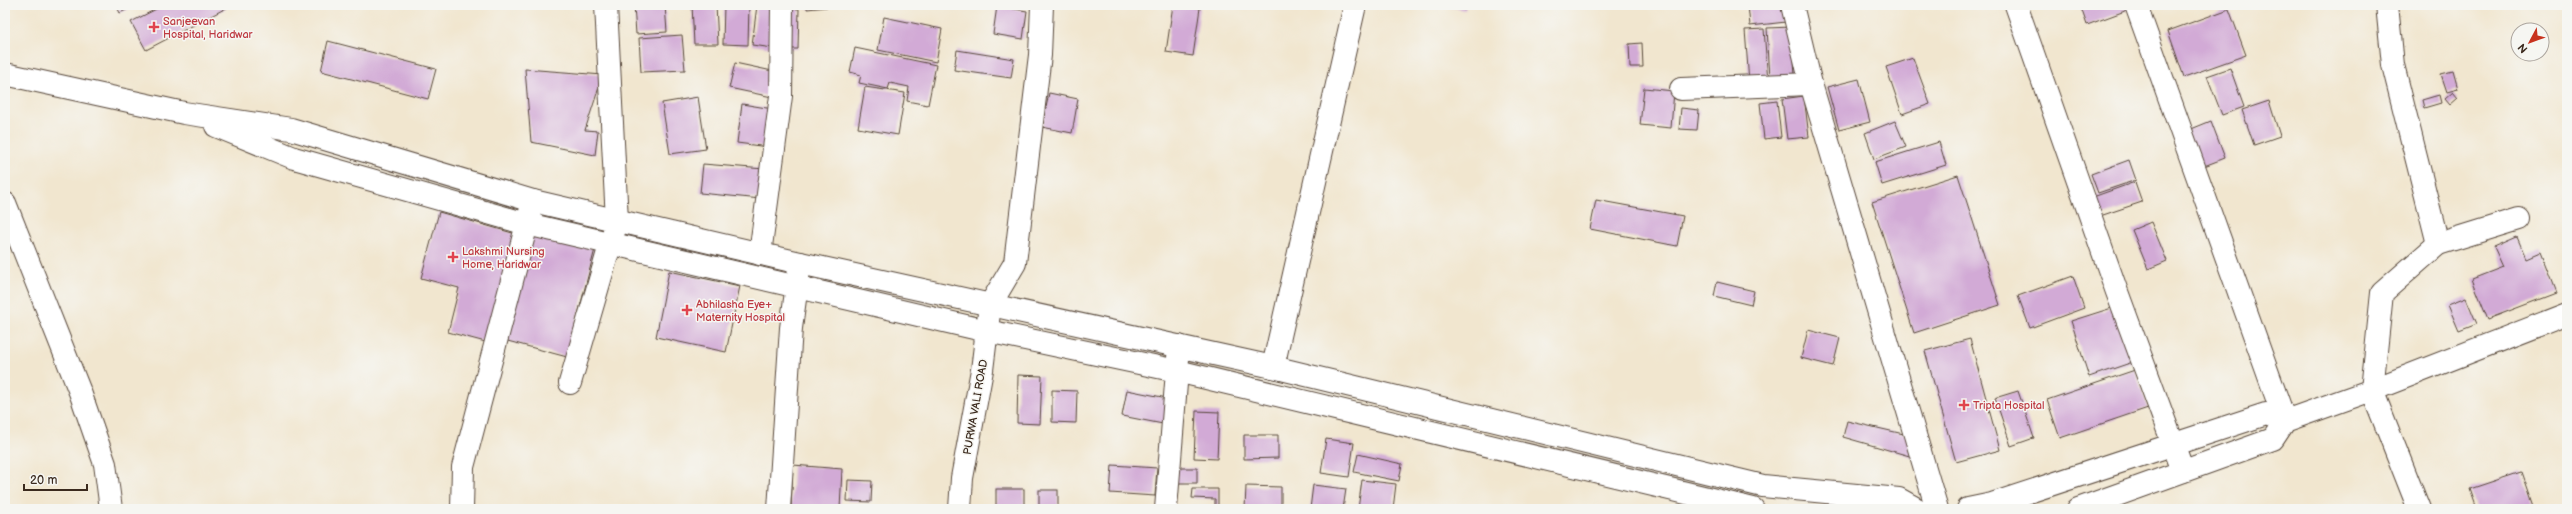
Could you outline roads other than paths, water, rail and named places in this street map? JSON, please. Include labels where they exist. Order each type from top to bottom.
[{"type":"street","points":[[570,383],[617,221],[606,5]]},
{"type":"street","points":[[760,254],[781,96],[782,5]]},
{"type":"street","points":[[990,305],[1015,263],[1040,55],[1042,5]]},
{"type":"street","points":[[1273,367],[1355,5]]},
{"type":"street","points":[[1792,5],[1811,84],[1937,509]]},
{"type":"street","points":[[2016,5],[2183,471]]},
{"type":"street","points":[[2136,5],[2285,421]]},
{"type":"street","points":[[2387,5],[2394,65],[2438,244]]},
{"type":"street","points":[[5,74],[184,113],[291,129],[533,201],[800,263],[1273,367],[1764,486],[1899,499],[1917,509]]},
{"type":"street","points":[[1681,90],[1811,84]]},
{"type":"street","points":[[184,113],[294,158],[527,224],[987,331],[1176,371],[1753,509]]},
{"type":"street","points":[[462,509],[463,467],[533,201]]},
{"type":"street","points":[[5,203],[105,464],[111,509]]},
{"type":"street","points":[[2419,509],[2372,390],[2382,293],[2438,244],[2519,219]]},
{"type":"street","points":[[779,509],[790,342],[800,263]]},
{"type":"street","name":"PURWA VALI ROAD","points":[[960,509],[962,478],[990,305]]},
{"type":"street","points":[[2085,508],[2273,439],[2285,421],[2372,390],[2567,314]]},
{"type":"street","points":[[1166,509],[1179,346]]},
{"type":"street","points":[[1968,509],[1992,504],[2266,414],[2285,421]]},
{"type":"place","name":"Sanjeevan Hospital, Haridwar","points":[[154,27]]},
{"type":"place","name":"Lakshmi Nursing Home, Haridwar","points":[[453,257]]},
{"type":"place","name":"Abhilasha Eye+ Maternity Hospital","points":[[687,310]]},
{"type":"place","name":"Tripta Hospital","points":[[1964,405]]}]
